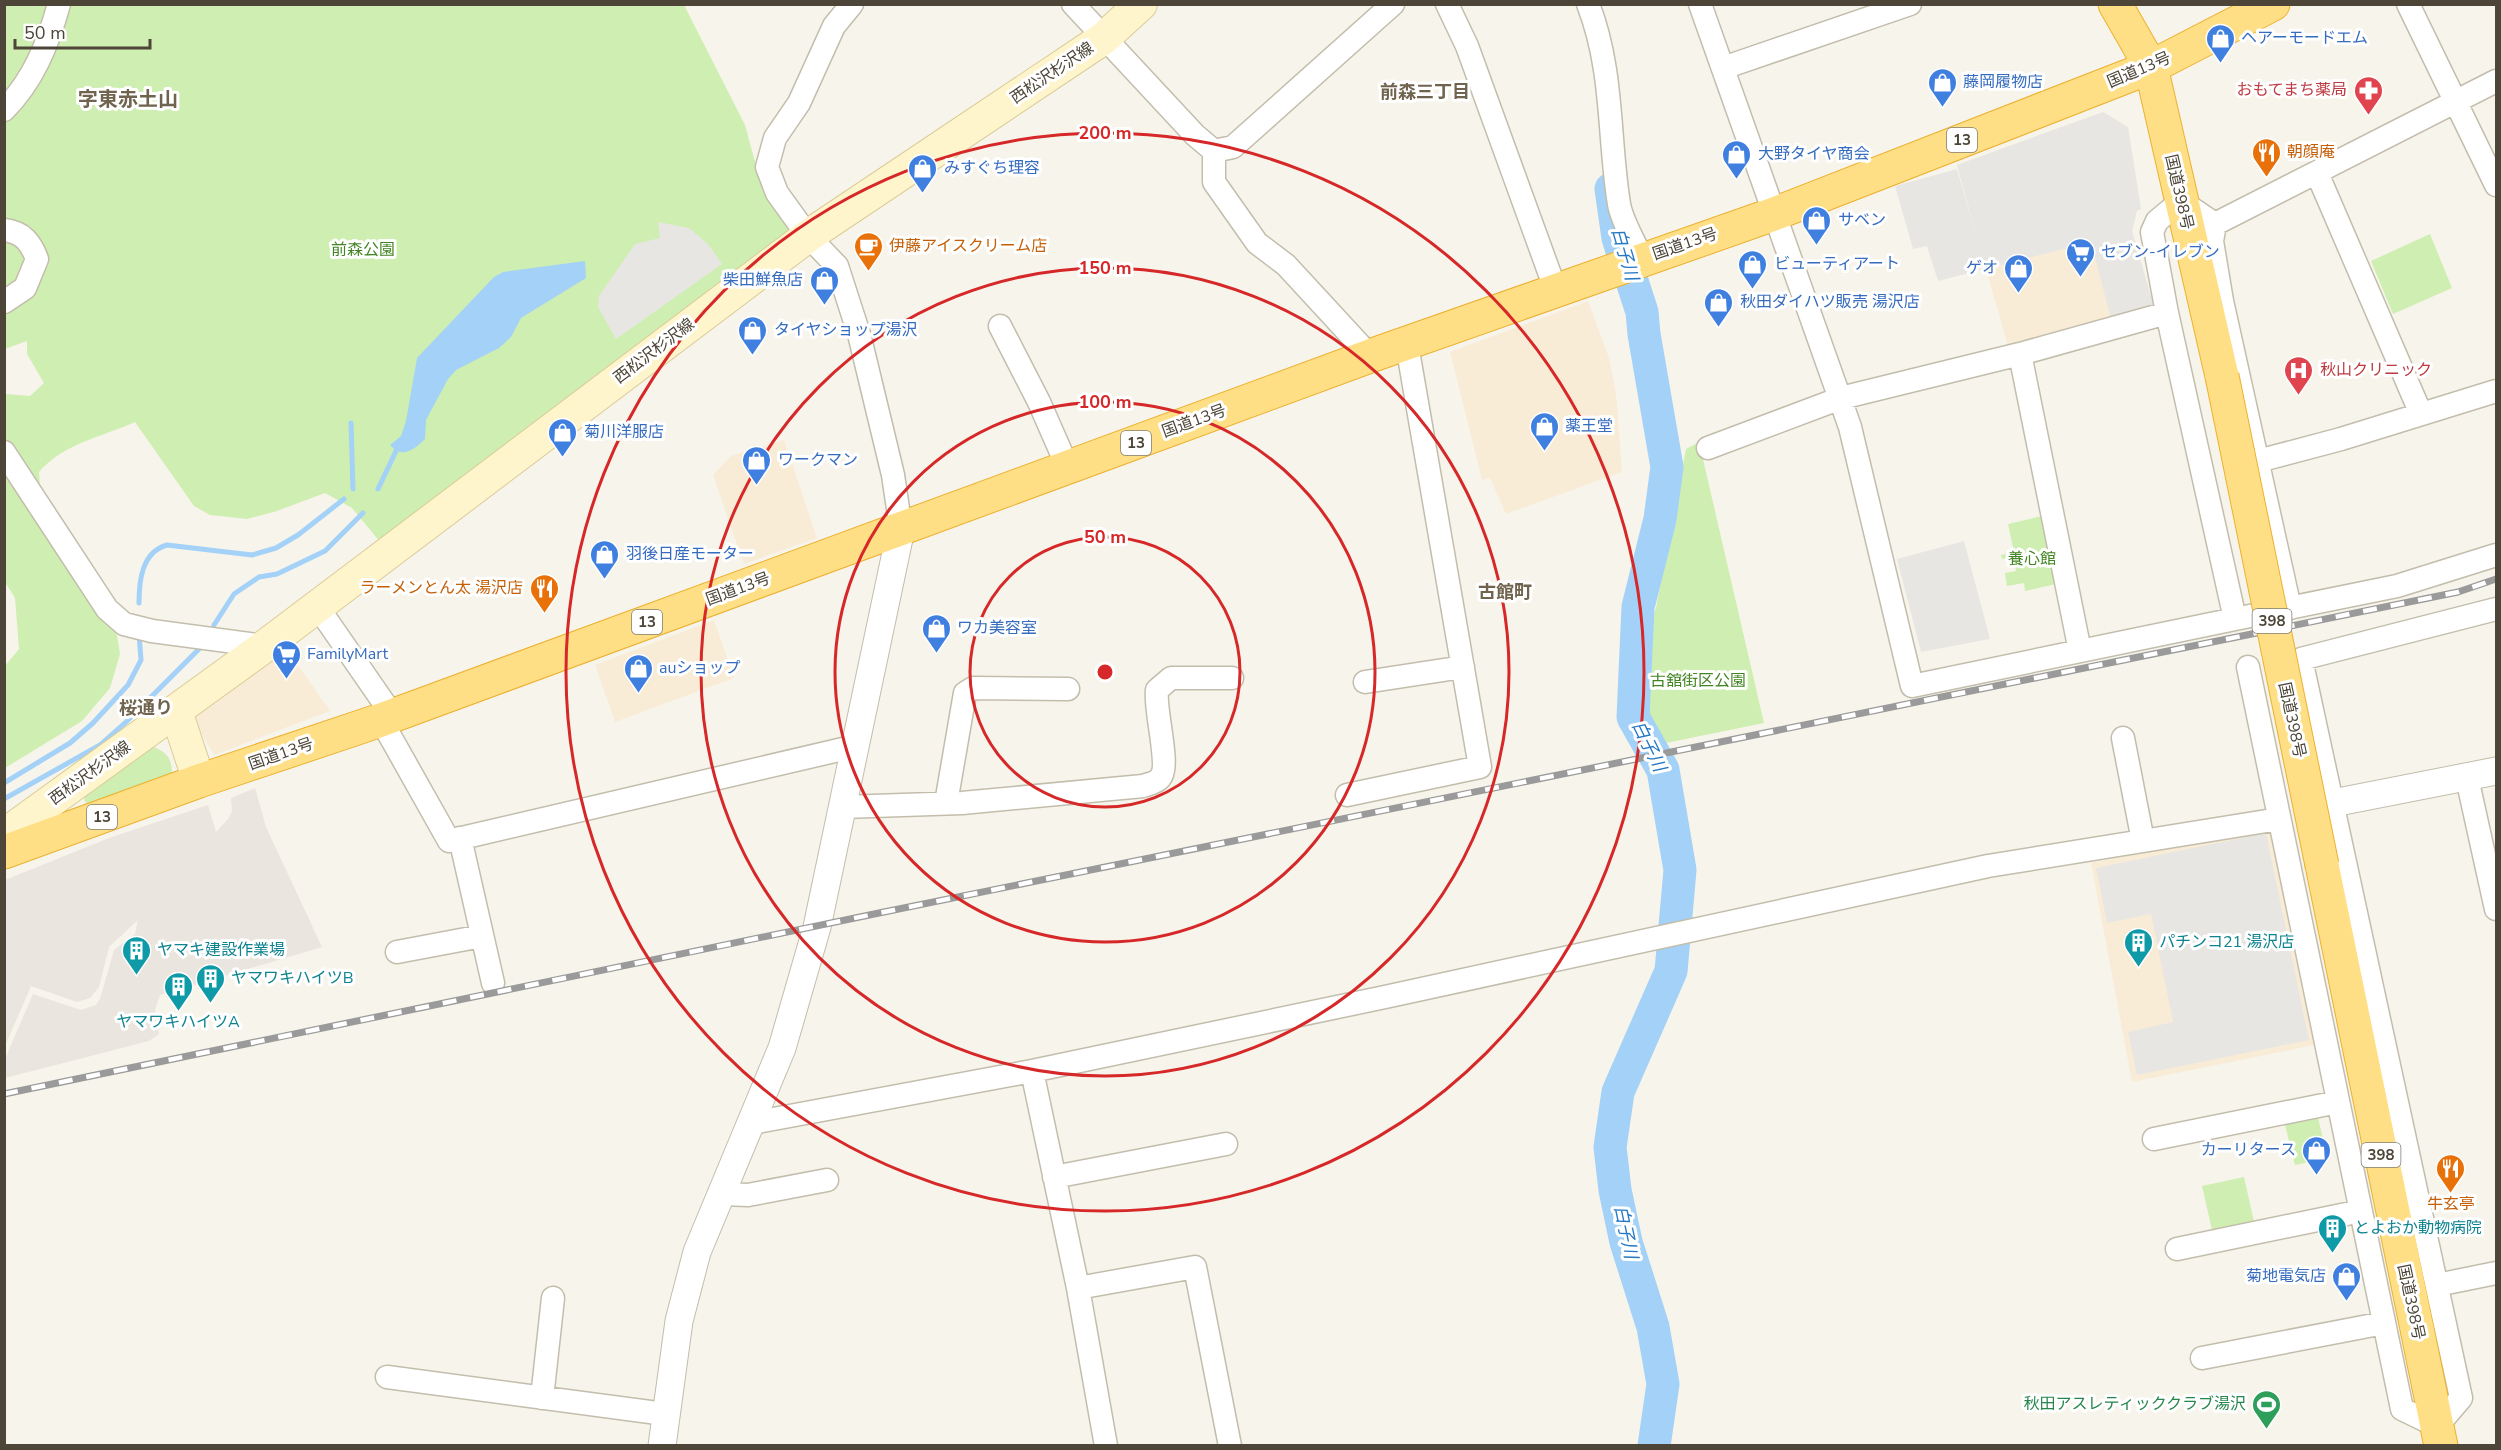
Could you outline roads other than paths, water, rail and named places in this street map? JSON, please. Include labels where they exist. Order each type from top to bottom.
[{"type":"highway","name":"国道398号","points":[[2115,4],[2151,67],[2222,376],[2439,1436]]},
{"type":"highway","name":"国道13号","points":[[4,852],[199,781],[387,718],[1370,356],[1407,345],[1642,259],[1774,214],[2151,67],[2273,4]]},
{"type":"main road","name":"西松沢杉沢線","points":[[4,835],[265,646],[808,236],[1104,38],[1141,4]]},
{"type":"main road","points":[[176,711],[199,781]]},
{"type":"street","points":[[4,110],[22,92],[36,68],[59,4]]},
{"type":"street","points":[[662,1446],[679,1321],[697,1252],[782,1048],[817,927],[902,529],[893,475],[852,311],[837,266],[808,236],[777,193],[767,167],[775,138],[799,103],[834,26],[852,4]]},
{"type":"street","points":[[1073,4],[1195,135],[1214,151],[1214,182],[1257,243],[1286,265],[1370,356]]},
{"type":"street","points":[[1214,151],[1233,147],[1393,4]]},
{"type":"street","points":[[1447,4],[1467,46],[1556,291]]},
{"type":"street","points":[[1588,4],[1597,27],[1611,98],[1619,206],[1642,259]]},
{"type":"street","points":[[1700,4],[1841,398],[1912,686],[2397,586],[2496,555]]},
{"type":"street","points":[[1723,68],[1883,9],[1910,4]]},
{"type":"street","points":[[2408,4],[2496,185]]},
{"type":"street","points":[[2215,224],[2496,81]]},
{"type":"street","points":[[2317,173],[2421,414]]},
{"type":"street","points":[[2215,224],[2181,201],[2157,221],[2152,232],[2167,313],[2235,619]]},
{"type":"street","points":[[2215,224],[2212,241],[2222,301],[2290,609]]},
{"type":"street","points":[[4,230],[14,231],[31,243],[37,259],[25,288],[4,302]]},
{"type":"street","points":[[1708,448],[1841,398],[2020,354],[2167,313]]},
{"type":"street","points":[[1000,326],[1068,468]]},
{"type":"street","points":[[1347,795],[1480,766],[1407,345]]},
{"type":"street","points":[[2020,354],[2080,651]]},
{"type":"street","points":[[2258,461],[2496,391]]},
{"type":"street","points":[[4,452],[106,609],[124,624],[152,631],[265,646]]},
{"type":"street","points":[[317,606],[387,718],[449,841],[856,746]]},
{"type":"street","points":[[2248,667],[2402,1409],[2439,1436],[2461,1398],[2301,659],[2496,612]]},
{"type":"street","points":[[1365,682],[1462,667]]},
{"type":"street","points":[[843,807],[946,803],[1143,786],[1161,778],[1164,767],[1155,702],[1157,690],[1172,678],[1232,678]]},
{"type":"street","points":[[946,803],[965,693],[972,688],[1068,689]]},
{"type":"street","points":[[2123,738],[2143,841]]},
{"type":"street","points":[[2333,803],[2496,771]]},
{"type":"street","points":[[2467,778],[2496,909]]},
{"type":"street","points":[[752,1123],[1032,1071],[1581,956],[1988,866],[2279,819]]},
{"type":"street","points":[[460,838],[493,982]]},
{"type":"street","points":[[397,952],[482,936]]},
{"type":"street","points":[[1032,1071],[1078,1288],[1106,1446]]},
{"type":"street","points":[[2154,1139],[2338,1102]]},
{"type":"street","points":[[1054,1177],[1226,1144]]},
{"type":"street","points":[[722,1194],[748,1195],[827,1180]]},
{"type":"street","points":[[2177,1249],[2361,1212]]},
{"type":"street","points":[[1078,1288],[1196,1267],[1230,1446]]},
{"type":"street","points":[[2436,1285],[2496,1273]]},
{"type":"street","points":[[542,1398],[553,1298]]},
{"type":"street","points":[[2202,1358],[2384,1323]]},
{"type":"street","points":[[387,1377],[665,1414]]},
{"type":"water","points":[[585,261],[586,278],[521,318],[511,337],[499,348],[456,370],[448,379],[426,420],[425,439],[421,443],[403,452],[399,452],[390,445],[401,436],[406,421],[417,358],[494,277],[503,272]]},
{"type":"waterway","name":"白子川","points":[[1611,189],[1618,238],[1642,312],[1667,467],[1660,519],[1638,607],[1633,717],[1663,770],[1680,870],[1671,971],[1618,1092],[1610,1147],[1615,1190],[1626,1242],[1653,1327],[1663,1384],[1654,1446]]},
{"type":"waterway","points":[[351,423],[353,489]]},
{"type":"waterway","points":[[378,489],[396,451]]},
{"type":"waterway","points":[[139,603],[141,576],[147,560],[159,549],[167,545],[252,555],[276,548],[298,535],[344,499]]},
{"type":"waterway","points":[[214,625],[234,594],[259,577],[277,574],[325,551],[363,513]]},
{"type":"waterway","points":[[4,783],[70,743],[93,723],[128,685],[141,660],[139,634]]},
{"type":"waterway","points":[[4,799],[100,745],[201,647]]},
{"type":"railway","points":[[4,1094],[879,913],[2458,592],[2496,579]]},
{"type":"place","name":"ヘアーモードエム","points":[[2220,64]]},
{"type":"place","name":"藤岡履物店","points":[[1942,108]]},
{"type":"place","name":"おもてまち薬局","points":[[2368,116]]},
{"type":"place","name":"朝顔庵","points":[[2266,178]]},
{"type":"place","name":"大野タイヤ商会","points":[[1737,180]]},
{"type":"place","name":"みすぐち理容","points":[[923,194]]},
{"type":"place","name":"サベン","points":[[1817,246]]},
{"type":"place","name":"伊藤アイスクリーム店","points":[[868,272]]},
{"type":"place","name":"セブン-イレブン","points":[[2080,278]]},
{"type":"place","name":"ビューティアート","points":[[1753,290]]},
{"type":"place","name":"ゲオ","points":[[2019,294]]},
{"type":"place","name":"柴田鮮魚店","points":[[824,306]]},
{"type":"place","name":"秋田ダイハツ販売 湯沢店","points":[[1719,328]]},
{"type":"place","name":"タイヤショップ湯沢","points":[[753,356]]},
{"type":"place","name":"秋山クリニック","points":[[2299,396]]},
{"type":"place","name":"薬王堂","points":[[1544,452]]},
{"type":"place","name":"菊川洋服店","points":[[563,458]]},
{"type":"place","name":"ワークマン","points":[[757,486]]},
{"type":"place","name":"羽後日産モーター","points":[[605,580]]},
{"type":"place","name":"ラーメンとん太 湯沢店","points":[[544,614]]},
{"type":"place","name":"ワカ美容室","points":[[936,654]]},
{"type":"place","name":"FamilyMart","points":[[286,680]]},
{"type":"place","name":"auショップ","points":[[638,694]]},
{"type":"place","name":"パチンコ21 湯沢店","points":[[2138,968]]},
{"type":"place","name":"ヤマキ建設作業場","points":[[136,976]]},
{"type":"place","name":"ヤマワキハイツB","points":[[210,1004]]},
{"type":"place","name":"ヤマワキハイツA","points":[[178,1012]]},
{"type":"place","name":"カーリタース","points":[[2317,1176]]},
{"type":"place","name":"牛玄亭","points":[[2451,1194]]},
{"type":"place","name":"とよおか動物病院","points":[[2333,1254]]},
{"type":"place","name":"菊地電気店","points":[[2347,1302]]},
{"type":"place","name":"秋田アスレティッククラブ湯沢","points":[[2267,1430]]},
{"type":"district","name":"前森三丁目","points":[[1425,92]]},
{"type":"district","name":"字東赤土山","points":[[128,99]]},
{"type":"district","name":"古館町","points":[[1505,592]]},
{"type":"district","name":"桜通り","points":[[146,708]]},
{"type":"park label","name":"前森公園","points":[[363,250]]},
{"type":"park label","name":"養心館","points":[[2032,559]]},
{"type":"park label","name":"古舘街区公園","points":[[1698,681]]}]
